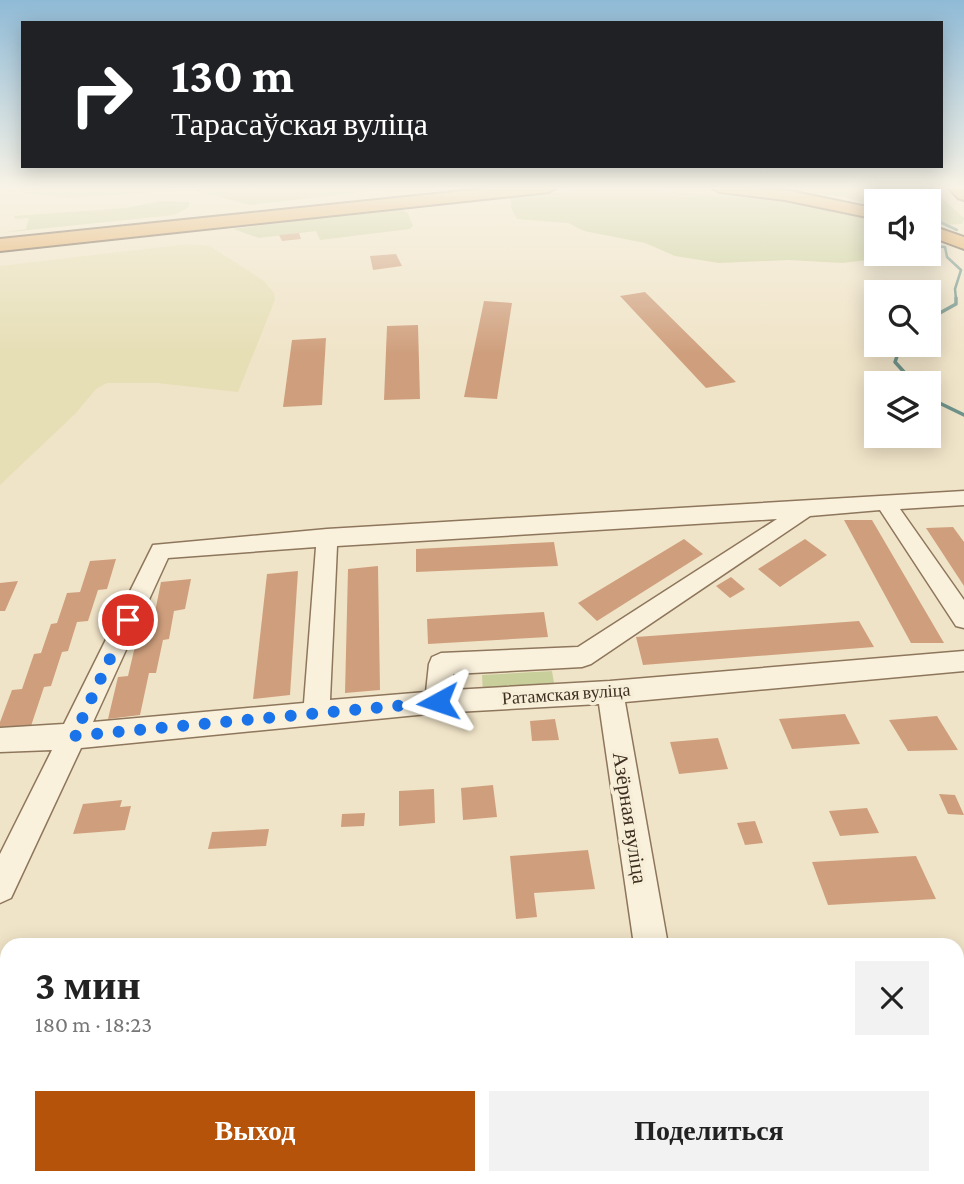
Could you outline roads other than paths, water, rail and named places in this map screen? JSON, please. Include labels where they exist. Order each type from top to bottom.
[{"type":"highway","points":[[0,245],[31,242]]},
{"type":"street","points":[[0,887],[161,551],[327,537],[804,510],[964,498]]},
{"type":"street","points":[[885,502],[964,619]]},
{"type":"street","points":[[438,702],[441,664],[582,657],[804,510]]},
{"type":"street","points":[[316,713],[327,537]]},
{"type":"street","name":"Ратамская вуліца","points":[[0,740],[964,661]]},
{"type":"street","name":"Азёрная вуліца","points":[[610,692],[650,938]]},
{"type":"waterway","points":[[941,247],[945,247],[947,257],[961,270],[955,289],[956,299]]},
{"type":"waterway","points":[[941,312],[956,304],[956,299]]},
{"type":"waterway","points":[[897,357],[895,362],[903,371]]},
{"type":"waterway","points":[[941,404],[964,415]]}]
